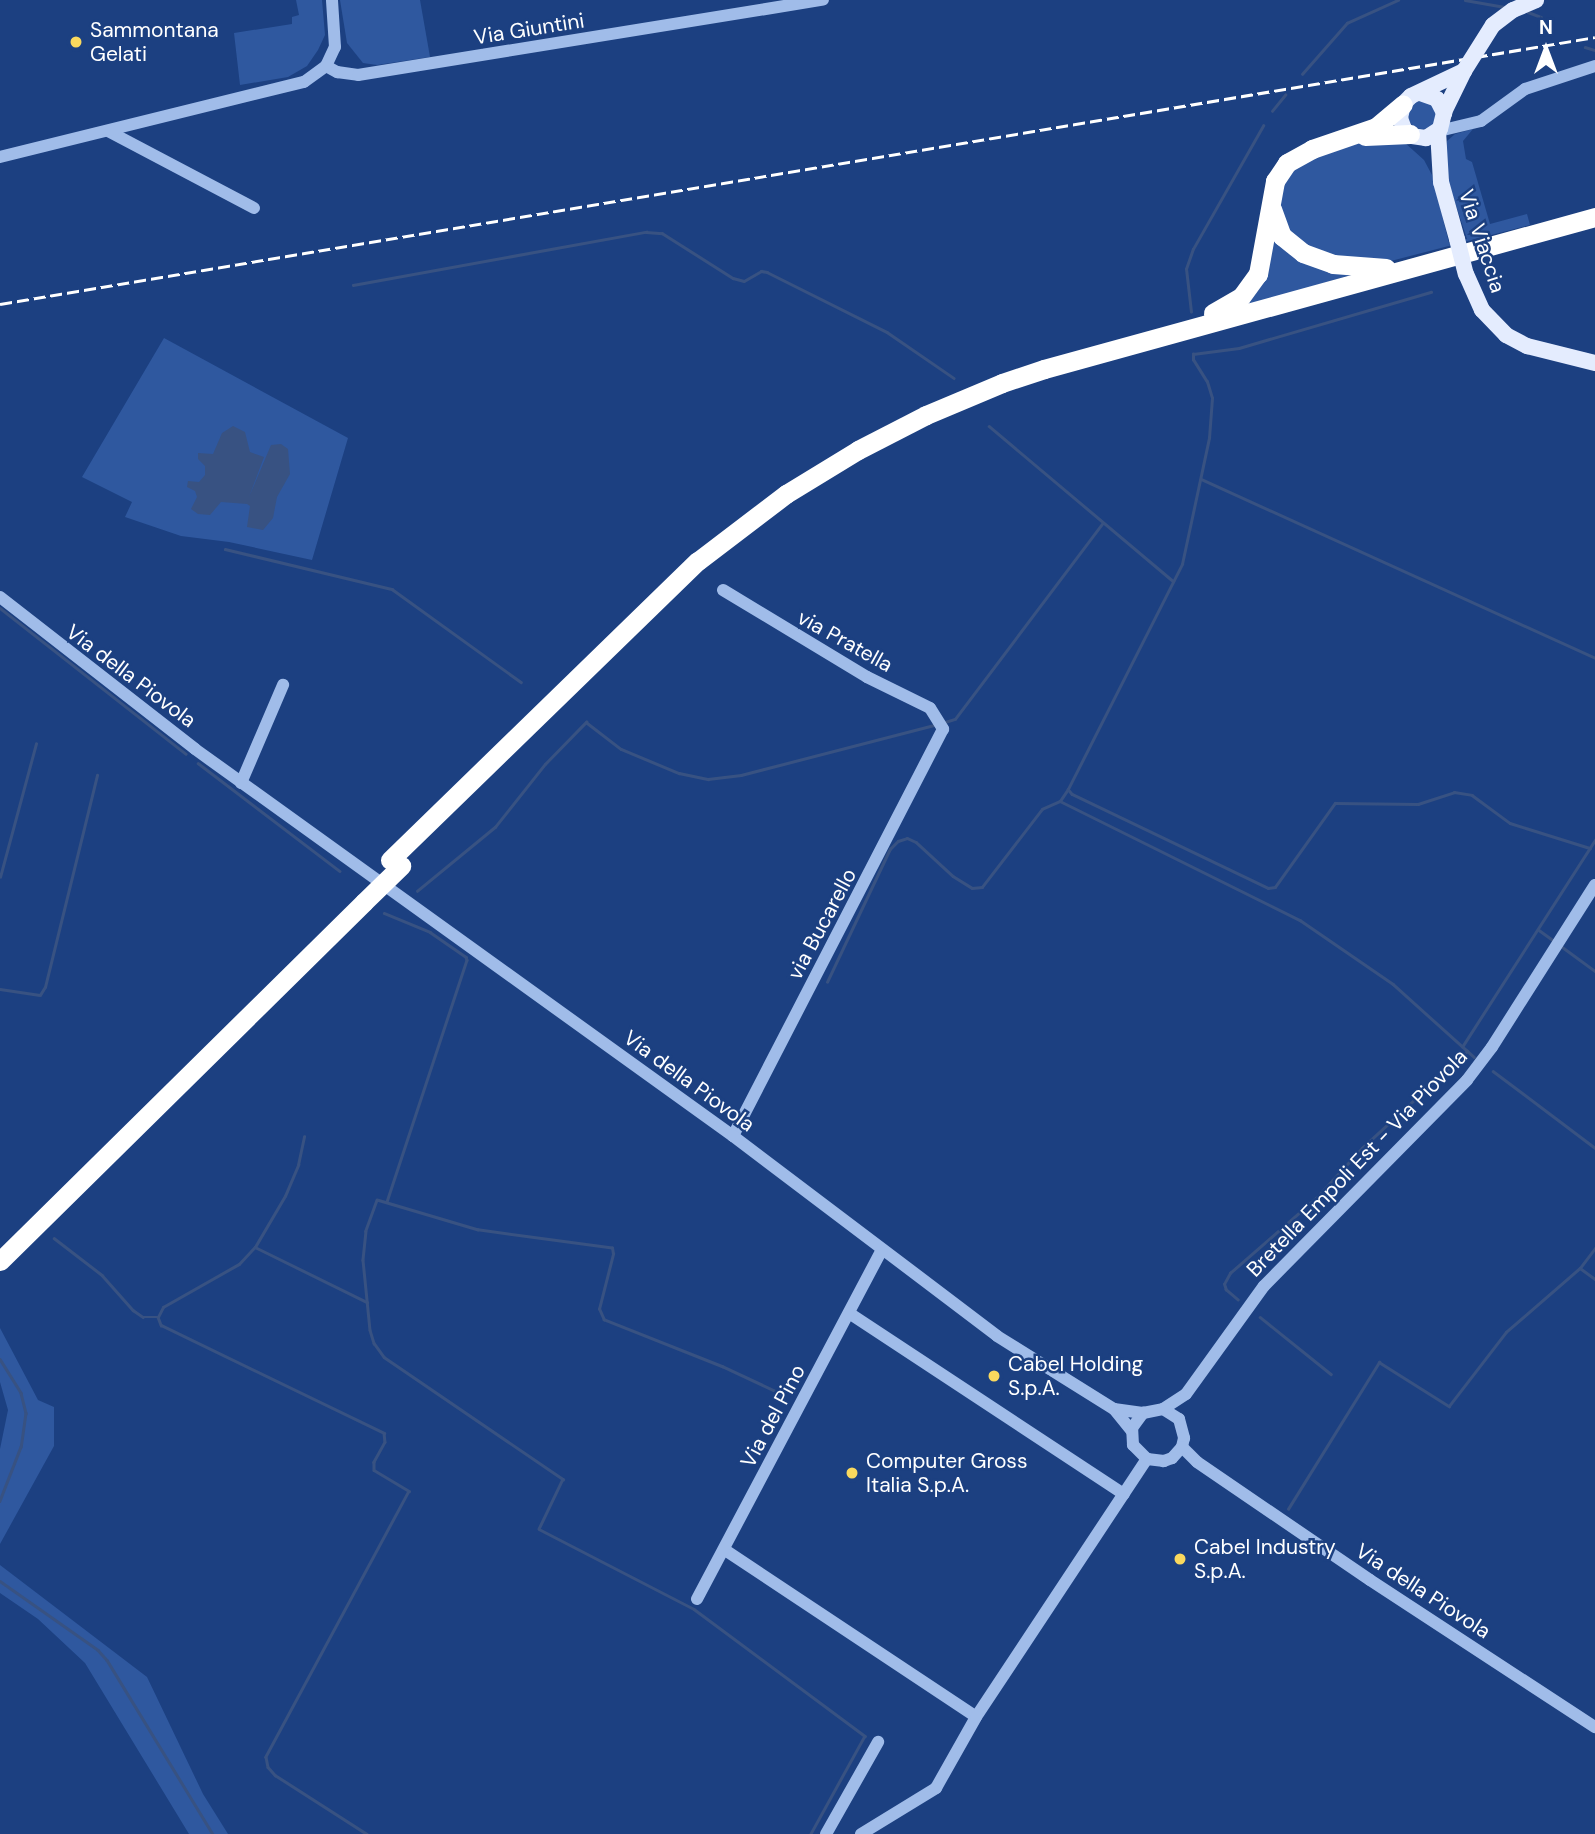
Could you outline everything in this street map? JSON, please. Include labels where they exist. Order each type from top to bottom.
[{"type":"highway","points":[[1168,334],[1226,307],[1248,290],[1261,265],[1275,181],[1287,163],[1300,154],[1376,127],[1403,104]]},
{"type":"highway","points":[[1340,141],[1411,135]]},
{"type":"highway","points":[[1271,204],[1279,231],[1303,253],[1340,265],[1404,269]]},
{"type":"highway","points":[[0,1261],[678,579],[719,543],[786,494],[870,443],[1002,383],[1168,334],[1595,217]]},
{"type":"highway","points":[[395,863],[716,562],[810,492],[901,440],[969,409],[1058,377],[1595,229]]},
{"type":"highway","points":[[0,1245],[360,898]]},
{"type":"main road","points":[[1441,182],[1438,131],[1464,71],[1493,25],[1513,10],[1536,0]]},
{"type":"main road","points":[[1441,182],[1400,121],[1403,104],[1409,98],[1464,71]]},
{"type":"main road","points":[[1420,93],[1434,97],[1444,112]]},
{"type":"main road","points":[[1411,135],[1426,138],[1438,131]]},
{"type":"main road","name":"Via Viaccia","points":[[1441,182],[1466,274],[1476,300],[1489,319],[1506,335],[1527,346],[1595,363]]},
{"type":"street","points":[[0,157],[304,82],[326,66],[337,35],[332,0]]},
{"type":"street","name":"Via Giuntini","points":[[326,66],[337,72],[358,75],[823,0]]},
{"type":"street","points":[[1438,131],[1469,125],[1491,116],[1525,89],[1595,66]]},
{"type":"street","points":[[1444,112],[1469,125]]},
{"type":"street","points":[[108,131],[254,208]]},
{"type":"street","name":"via Pratella","points":[[723,590],[867,677],[930,708],[943,729]]},
{"type":"street","name":"Via della Piovola","points":[[0,597],[55,643],[241,783],[733,1136],[997,1336],[1114,1409]]},
{"type":"street","points":[[241,783],[283,685]]},
{"type":"street","name":"via Bucarello","points":[[733,1136],[943,729]]},
{"type":"street","name":"Bretella Empoli Est - Via Piovola","points":[[1186,1394],[1264,1286],[1467,1080],[1492,1047],[1595,885]]},
{"type":"street","name":"Via del Pino","points":[[697,1599],[882,1250]]},
{"type":"street","points":[[849,1313],[1124,1494]]},
{"type":"street","points":[[1114,1409],[1143,1413],[1163,1409],[1186,1394]]},
{"type":"street","points":[[1114,1409],[1132,1431],[1133,1445],[1147,1459],[1164,1461],[1172,1458],[1182,1447],[1186,1394]]},
{"type":"street","points":[[1163,1409],[1170,1412],[1182,1425]]},
{"type":"street","points":[[1132,1431],[1143,1413]]},
{"type":"street","points":[[1182,1447],[1197,1462]]},
{"type":"street","points":[[1172,1458],[1197,1462]]},
{"type":"street","points":[[861,1834],[932,1793],[976,1717],[1147,1459]]},
{"type":"street","name":"Via della Piovola","points":[[1197,1462],[1595,1727]]},
{"type":"street","points":[[725,1549],[976,1717]]},
{"type":"street","points":[[826,1834],[878,1742]]},
{"type":"shaded area","points":[[296,0],[322,0],[325,35],[318,50],[307,66],[288,77],[240,85],[234,33],[292,24],[292,17],[299,15]]},
{"type":"shaded area","points":[[340,0],[420,0],[430,57],[377,65],[363,63],[347,43]]},
{"type":"shaded area","points":[[1422,101],[1432,105],[1436,115],[1432,125],[1422,129],[1412,125],[1408,115],[1412,105]]},
{"type":"shaded area","points":[[1473,129],[1463,141],[1466,159],[1472,162],[1490,224],[1527,214],[1530,225],[1383,263],[1313,254],[1278,221],[1280,188],[1293,165],[1360,142],[1404,142],[1424,160],[1432,175],[1449,243],[1467,239],[1442,163],[1447,141],[1455,134]]},
{"type":"shaded area","points":[[1270,238],[1360,272],[1235,310]]},
{"type":"shaded area","points":[[164,338],[348,438],[312,560],[229,542],[181,536],[125,517],[132,502],[82,477]]},
{"type":"shaded area","points":[[233,426],[245,432],[250,452],[264,457],[249,497],[271,445],[281,444],[288,449],[290,474],[277,497],[273,518],[263,530],[247,527],[250,506],[247,504],[221,502],[210,515],[198,514],[191,509],[197,497],[195,491],[187,487],[188,481],[199,482],[205,475],[205,466],[198,459],[198,453],[213,454],[222,433]]},
{"type":"shaded area","points":[[0,1328],[38,1400],[54,1407],[54,1446],[0,1544],[0,1449],[8,1410],[0,1382]]},
{"type":"shaded area","points":[[0,1565],[147,1677],[203,1794],[228,1834],[189,1834],[85,1663],[38,1619],[0,1593]]},
{"type":"waterway","points":[[1302,74],[1347,23],[1398,0]]},
{"type":"waterway","points":[[1465,0],[1504,7]]},
{"type":"waterway","points":[[1528,12],[1541,17]]},
{"type":"waterway","points":[[1585,47],[1595,50]]},
{"type":"waterway","points":[[1272,111],[1285,95]]},
{"type":"waterway","points":[[1191,312],[1186,269],[1193,249],[1263,126]]},
{"type":"waterway","points":[[353,285],[646,232],[662,233],[733,278],[744,281],[761,271],[767,272],[887,332],[954,378]]},
{"type":"waterway","points":[[827,982],[890,849],[898,841],[907,838],[916,842],[953,876],[972,888],[982,887],[1042,809],[1060,801],[1068,789],[1182,564],[1209,438],[1212,398],[1207,382],[1193,360],[1193,354],[1239,348],[1431,292]]},
{"type":"waterway","points":[[989,426],[1173,581]]},
{"type":"waterway","points":[[1201,479],[1595,658]]},
{"type":"waterway","points":[[945,722],[955,719],[1102,524]]},
{"type":"waterway","points":[[225,549],[392,589],[521,682]]},
{"type":"waterway","points":[[0,608],[186,754]]},
{"type":"waterway","points":[[417,891],[495,827],[545,764],[586,722],[621,749],[679,773],[708,779],[741,775],[935,725]]},
{"type":"waterway","points":[[0,877],[36,744]]},
{"type":"waterway","points":[[198,763],[340,871]]},
{"type":"waterway","points":[[0,989],[40,995],[45,987],[97,775]]},
{"type":"waterway","points":[[1068,789],[1072,794],[1268,888],[1275,887],[1335,803],[1418,804],[1454,792],[1472,795],[1510,823],[1590,848]]},
{"type":"waterway","points":[[1060,801],[1300,920],[1393,984],[1474,1057]]},
{"type":"waterway","points":[[1462,1047],[1595,840]]},
{"type":"waterway","points":[[384,913],[430,932],[467,960],[387,1202]]},
{"type":"waterway","points":[[1539,930],[1553,940]]},
{"type":"waterway","points":[[1561,946],[1595,971]]},
{"type":"waterway","points":[[1238,1300],[1226,1290],[1224,1284],[1230,1273],[1316,1198],[1362,1148],[1467,1051]]},
{"type":"waterway","points":[[1493,1071],[1595,1148]]},
{"type":"waterway","points":[[158,1317],[163,1307],[239,1264],[255,1247],[285,1196],[298,1165],[304,1137]]},
{"type":"waterway","points":[[783,1395],[723,1367],[604,1320],[599,1309],[613,1254],[612,1248],[478,1230],[377,1200],[366,1231],[363,1260],[370,1330],[374,1343],[384,1357],[563,1479],[539,1529],[694,1609],[865,1736],[811,1834]]},
{"type":"waterway","points":[[54,1238],[102,1275],[133,1310],[143,1317],[158,1317]]},
{"type":"waterway","points":[[255,1247],[367,1302]]},
{"type":"waterway","points":[[1288,1509],[1379,1362],[1449,1406],[1506,1332],[1580,1268],[1595,1248]]},
{"type":"waterway","points":[[1580,1268],[1595,1279]]},
{"type":"waterway","points":[[158,1317],[161,1325],[384,1433],[385,1442],[374,1462],[374,1470],[409,1491],[266,1757],[268,1767],[275,1775],[367,1834]]},
{"type":"waterway","points":[[1260,1317],[1331,1374]]},
{"type":"waterway","points":[[0,1359],[21,1393],[26,1413],[21,1447],[0,1501]]},
{"type":"waterway","points":[[0,1581],[98,1650],[107,1660],[213,1834]]},
{"type":"railway","points":[[0,304],[1595,37]]},
{"type":"place","name":"Sammontana Gelati","points":[[76,42]]},
{"type":"place","name":"Cabel Holding S.p.A.","points":[[994,1376]]},
{"type":"place","name":"Computer Gross Italia S.p.A.","points":[[852,1473]]},
{"type":"place","name":"Cabel Industry S.p.A.","points":[[1180,1559]]}]
